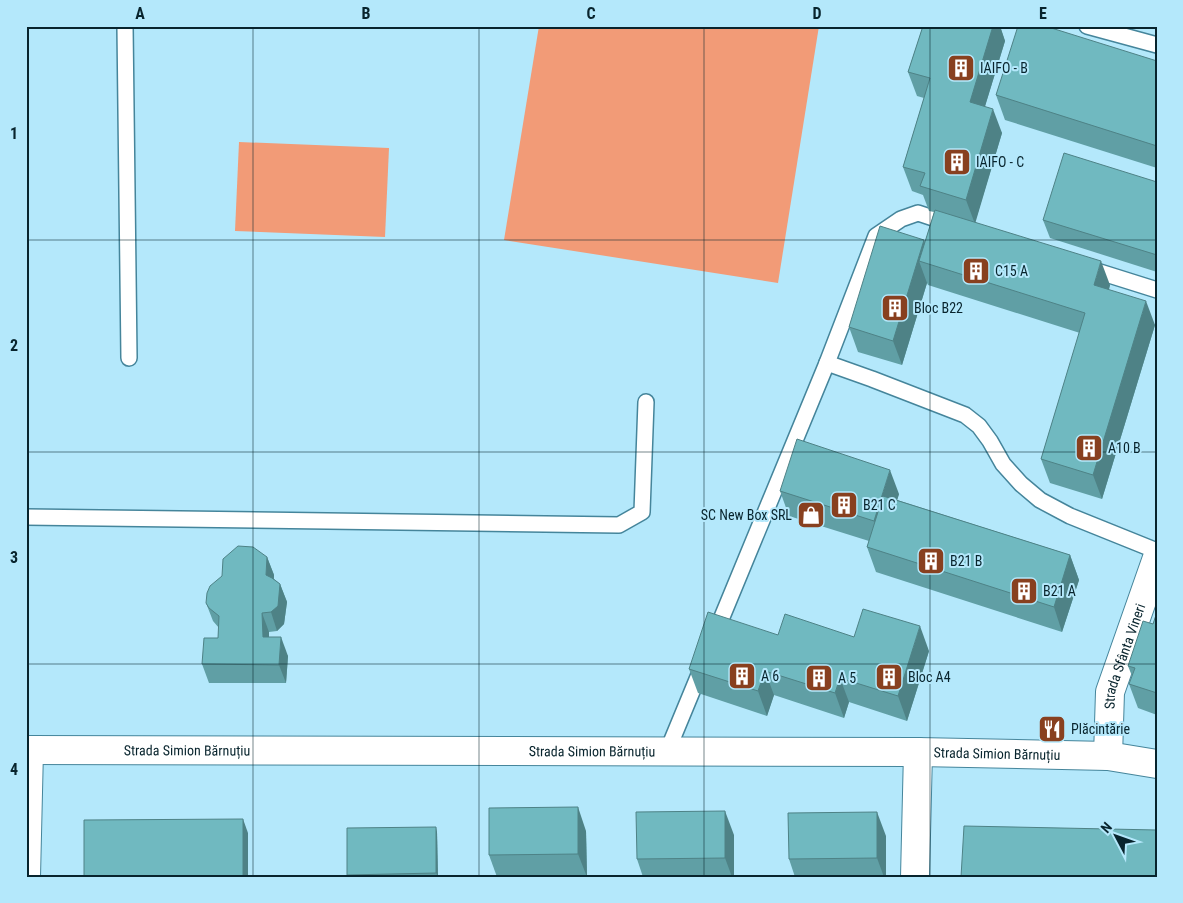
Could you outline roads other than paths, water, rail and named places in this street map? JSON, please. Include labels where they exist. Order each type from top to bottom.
[{"type":"street","name":"Strada Sfânta Vineri","points":[[1108,756],[1110,692],[1157,558]]},
{"type":"street","name":"Strada Simion Bărnuțiu","points":[[27,750],[918,752],[1108,756],[1157,764]]},
{"type":"street","points":[[26,877],[27,750]]},
{"type":"street","points":[[915,877],[918,752]]},
{"type":"lane","points":[[125,26],[129,358]]},
{"type":"lane","points":[[1087,26],[1157,45]]},
{"type":"lane","points":[[667,752],[827,363],[876,236],[901,219],[918,213],[964,228]]},
{"type":"lane","points":[[1074,264],[1157,290]]},
{"type":"lane","points":[[827,363],[965,415],[979,426],[1003,464],[1021,484],[1040,500],[1070,516],[1157,551]]},
{"type":"lane","points":[[26,517],[618,525],[642,512],[646,402]]},
{"type":"place","name":"IAIFO - B","points":[[961,68]]},
{"type":"place","name":"IAIFO - C","points":[[957,162]]},
{"type":"place","name":"C15 A","points":[[976,271]]},
{"type":"place","name":"Bloc B22","points":[[895,308]]},
{"type":"place","name":"A10 B","points":[[1089,448]]},
{"type":"place","name":"B21 C","points":[[844,505]]},
{"type":"place","name":"SC New Box SRL","points":[[811,515]]},
{"type":"place","name":"B21 B","points":[[931,561]]},
{"type":"place","name":"B21 A","points":[[1024,591]]},
{"type":"place","name":"A 6","points":[[742,676]]},
{"type":"place","name":"Bloc A4","points":[[889,677]]},
{"type":"place","name":"A 5","points":[[819,678]]},
{"type":"place","name":"Plăcintărie","points":[[1052,729]]}]
